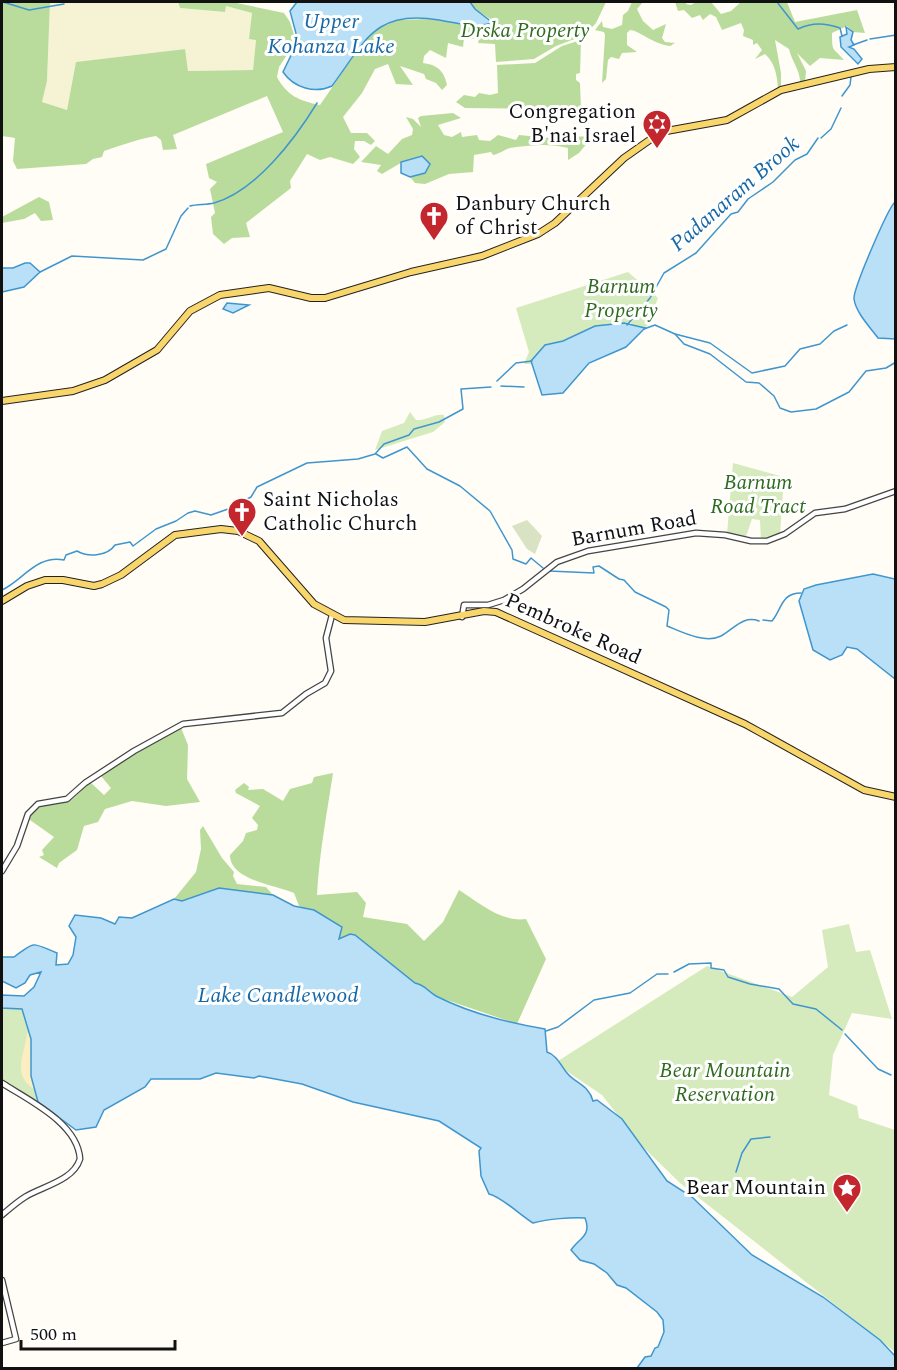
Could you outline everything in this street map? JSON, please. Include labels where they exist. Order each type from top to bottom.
[{"type":"main road","points":[[2,401],[73,391],[107,378],[157,350],[190,311],[220,295],[269,288],[311,298],[325,298],[417,270],[482,256],[547,228],[616,164],[661,132],[727,120],[780,90],[869,69],[896,67]]},
{"type":"main road","name":"Pembroke Road","points":[[2,601],[27,586],[45,580],[63,580],[94,586],[102,584],[121,575],[175,535],[211,530],[234,530],[259,541],[310,600],[332,615],[349,621],[369,623],[424,622],[462,617],[487,610],[501,613],[764,732],[864,790],[896,797]]},
{"type":"street","name":"Barnum Road","points":[[462,617],[464,605],[488,605],[504,600],[523,589],[557,562],[588,551],[696,532],[725,534],[759,542],[767,541],[784,534],[815,513],[845,509],[896,491]]},
{"type":"street","points":[[2,871],[17,846],[28,814],[38,804],[67,799],[85,783],[134,751],[183,724],[282,713],[306,694],[325,683],[331,671],[326,638],[332,615]]},
{"type":"street","points":[[2,1083],[64,1127],[76,1146],[80,1159],[77,1167],[65,1177],[26,1196],[2,1215]]},
{"type":"street","points":[[2,1281],[16,1340],[2,1343]]},
{"type":"shaded area","points":[[50,2],[178,2],[180,8],[225,12],[226,6],[252,13],[256,40],[253,70],[188,71],[184,49],[77,62],[67,110],[42,102],[47,81]]},
{"type":"green space","name":"Drska Property","points":[[2,2],[50,2],[47,81],[42,102],[67,110],[76,62],[185,49],[188,71],[253,70],[256,40],[249,39],[252,13],[226,6],[225,12],[180,8],[178,2],[232,2],[284,13],[290,22],[296,41],[279,67],[277,77],[285,89],[295,97],[320,105],[362,44],[382,24],[390,20],[430,19],[489,25],[492,20],[475,9],[470,2],[606,2],[596,23],[585,35],[556,46],[534,59],[496,62],[495,44],[478,43],[479,39],[464,38],[463,47],[448,43],[446,58],[430,50],[424,56],[423,63],[433,65],[442,72],[447,85],[442,90],[436,83],[426,79],[424,74],[400,66],[413,85],[396,84],[388,64],[375,69],[362,93],[343,117],[351,133],[367,133],[375,141],[371,145],[364,141],[355,141],[354,149],[360,157],[353,164],[330,157],[320,160],[307,154],[290,181],[291,188],[246,223],[250,237],[232,238],[224,244],[213,234],[211,217],[215,213],[210,189],[217,182],[209,178],[206,164],[283,132],[267,96],[173,135],[177,149],[163,150],[161,140],[156,136],[104,151],[102,157],[86,164],[17,169],[13,161],[15,138],[2,136]]},
{"type":"green space","points":[[632,2],[643,2],[637,9],[643,21],[653,30],[666,24],[662,38],[665,42],[675,43],[670,46],[664,45],[630,30],[627,33],[627,45],[637,52],[622,53],[619,59],[611,57],[608,60],[606,79],[602,83],[605,35],[604,32],[595,30],[602,21],[603,27],[612,29],[622,25],[623,15],[628,11]]},
{"type":"green space","points":[[675,2],[687,2],[686,4],[691,5],[696,2],[711,2],[721,14],[731,11],[741,2],[787,2],[795,22],[857,10],[865,33],[853,32],[847,26],[832,33],[834,49],[844,60],[820,58],[810,66],[797,53],[806,71],[805,82],[800,84],[789,49],[775,40],[781,73],[781,88],[778,88],[771,61],[765,54],[755,59],[762,50],[757,43],[753,45],[753,40],[743,36],[744,30],[741,23],[722,30],[716,17],[710,14],[703,20],[700,15],[692,18],[684,10],[678,11]]},
{"type":"green space","points":[[581,40],[580,73],[576,74],[576,80],[580,83],[581,109],[465,108],[456,102],[464,95],[475,97],[479,93],[490,95],[498,93],[497,65],[535,63],[562,46]]},
{"type":"green space","points":[[453,113],[461,118],[438,125],[444,135],[452,137],[461,132],[462,137],[477,135],[479,140],[490,141],[498,135],[516,140],[519,135],[549,138],[593,136],[579,153],[568,160],[568,148],[561,146],[540,145],[510,148],[493,155],[491,152],[474,155],[473,172],[449,174],[425,184],[415,183],[410,177],[425,173],[422,156],[404,161],[382,174],[377,171],[381,165],[361,162],[376,146],[388,154],[402,139],[412,135],[413,129],[406,117],[413,119],[421,127],[418,118],[421,116]]},
{"type":"green space","points":[[39,197],[49,202],[53,220],[41,221],[35,213],[24,219],[2,223],[2,217]]},
{"type":"green space","name":"Barnum Property","points":[[628,272],[658,298],[646,329],[636,328],[630,322],[541,351],[531,364],[524,364],[529,352],[516,308]]},
{"type":"green space","points":[[410,412],[416,420],[444,415],[445,422],[433,432],[375,450],[382,431],[404,423]]},
{"type":"green space","name":"Barnum Road Tract","points":[[733,463],[784,477],[780,535],[761,542],[760,520],[752,519],[745,539],[727,534]]},
{"type":"green space","points":[[527,520],[542,536],[535,554],[527,549],[512,526]]},
{"type":"green space","points":[[181,728],[188,745],[187,779],[200,802],[166,806],[132,801],[105,809],[98,822],[84,826],[77,850],[59,863],[57,868],[39,857],[44,855],[42,850],[54,837],[30,820],[34,809],[39,806],[69,801],[90,782],[104,795],[111,788],[101,776],[135,752]]},
{"type":"green space","points":[[333,773],[321,849],[317,895],[357,892],[366,903],[363,917],[407,924],[424,941],[443,922],[459,890],[499,915],[526,919],[546,959],[517,1024],[438,997],[427,988],[415,984],[339,939],[342,927],[299,906],[294,893],[245,876],[237,870],[230,855],[243,841],[246,833],[257,830],[258,825],[252,818],[260,806],[236,793],[235,790],[244,783],[249,787],[248,790],[263,789],[283,801],[290,789],[312,783],[314,777]]},
{"type":"green space","points":[[203,826],[222,858],[234,872],[233,876],[237,884],[266,887],[273,895],[219,888],[182,901],[174,899],[196,872],[201,849],[200,830]]},
{"type":"green space","name":"Bear Mountain Reservation","points":[[849,924],[856,952],[870,950],[892,1019],[852,1013],[833,1055],[829,1095],[857,1106],[859,1118],[895,1130],[895,1352],[680,1183],[642,1146],[602,1095],[565,1070],[558,1061],[707,966],[792,997],[828,967],[822,930]]},
{"type":"green space","points":[[2,1008],[22,1008],[31,1039],[34,1089],[37,1098],[35,1103],[2,1081]]},
{"type":"sand","points":[[30,1032],[34,1089],[27,1083],[21,1070],[27,1033]]},
{"type":"water","name":"Upper Kohanza Lake","points":[[297,2],[470,2],[493,23],[473,25],[417,18],[400,19],[385,24],[363,43],[332,86],[312,89],[299,86],[283,72],[298,41],[290,11]]},
{"type":"water","points":[[846,27],[853,32],[851,40],[854,45],[849,47],[854,49],[862,59],[858,64],[841,47],[840,37],[847,34]]},
{"type":"water","points":[[422,156],[430,164],[425,173],[410,177],[401,173],[401,162]]},
{"type":"water","points":[[895,202],[895,339],[878,338],[860,315],[854,299],[859,280],[885,218]]},
{"type":"water","points":[[30,263],[40,272],[24,287],[2,292],[2,268],[13,268]]},
{"type":"water","points":[[227,303],[249,305],[233,313],[223,309]]},
{"type":"water","points":[[624,323],[645,328],[626,347],[589,363],[563,393],[542,395],[531,361],[545,345],[563,341],[595,326]]},
{"type":"water","points":[[873,574],[895,579],[895,679],[857,649],[847,647],[842,655],[830,660],[813,650],[799,601],[804,589]]},
{"type":"water","name":"Lake Candlewood","points":[[219,888],[273,895],[294,906],[314,910],[342,927],[339,939],[350,934],[355,935],[415,983],[422,985],[438,997],[491,1017],[545,1029],[547,1052],[556,1058],[571,1077],[589,1091],[593,1101],[597,1100],[622,1119],[667,1181],[692,1197],[752,1255],[823,1297],[880,1340],[895,1356],[895,1368],[637,1368],[645,1357],[651,1356],[658,1347],[664,1332],[663,1320],[657,1312],[626,1288],[617,1285],[607,1273],[594,1264],[580,1260],[571,1250],[586,1233],[585,1218],[545,1220],[533,1223],[505,1202],[489,1194],[481,1176],[479,1151],[481,1148],[439,1121],[353,1102],[302,1084],[259,1076],[254,1078],[216,1073],[200,1079],[151,1079],[145,1087],[104,1110],[96,1127],[76,1130],[38,1102],[31,1076],[31,1039],[22,1009],[2,1008],[2,995],[24,996],[34,987],[41,972],[30,975],[25,983],[16,988],[2,981],[2,957],[14,957],[30,946],[37,945],[57,953],[56,965],[68,964],[73,955],[76,937],[69,926],[75,915],[101,918],[115,924],[119,917],[132,918],[174,899],[182,901]]},
{"type":"waterway","points":[[3,2],[29,10],[64,4]]},
{"type":"waterway","points":[[777,2],[798,29],[814,24],[829,25],[840,28],[842,36]]},
{"type":"waterway","points":[[490,24],[499,28]]},
{"type":"waterway","name":"Padanaram Brook","points":[[870,39],[896,35]]},
{"type":"waterway","name":"Padanaram Brook","points":[[853,45],[867,40]]},
{"type":"waterway","name":"Padanaram Brook","points":[[842,96],[850,85],[851,77]]},
{"type":"waterway","points":[[190,206],[214,203],[230,197],[259,176],[298,132],[317,103]]},
{"type":"waterway","name":"Padanaram Brook","points":[[821,138],[831,129],[841,108]]},
{"type":"waterway","name":"Padanaram Brook","points":[[627,325],[650,298],[664,273],[696,253],[731,214],[738,212],[748,199],[773,182],[795,160],[807,154],[818,138]]},
{"type":"waterway","points":[[40,272],[72,256],[143,260],[166,249],[181,216],[188,208]]},
{"type":"waterway","points":[[644,329],[655,325],[675,334],[710,343],[752,373],[785,366],[800,349],[820,344],[834,331],[847,325]]},
{"type":"waterway","points":[[675,334],[684,344],[710,354],[746,382],[759,383],[774,396],[780,408],[791,412],[816,409],[849,392],[866,371],[886,368],[896,362]]},
{"type":"waterway","name":"Padanaram Brook","points":[[497,381],[516,363],[532,361]]},
{"type":"waterway","points":[[501,386],[524,387]]},
{"type":"waterway","name":"Padanaram Brook","points":[[2,590],[30,569],[46,561],[64,560],[66,555],[77,551],[97,555],[107,552],[115,545],[130,542],[133,546],[156,529],[188,513],[195,511],[211,515],[228,509],[251,497],[257,487],[307,463],[358,459],[375,454],[384,444],[409,435],[414,429],[439,422],[463,409],[461,389],[491,387]]},
{"type":"waterway","points":[[376,454],[383,458],[407,447],[427,469],[460,486],[490,511],[512,550],[513,559],[526,564],[531,558],[543,568]]},
{"type":"waterway","points":[[549,571],[594,573],[593,567],[599,566],[624,580],[635,592],[666,607],[669,610],[667,626],[701,638],[721,636],[743,621],[759,621]]},
{"type":"waterway","points":[[763,620],[772,621],[789,596],[801,593]]},
{"type":"waterway","points":[[674,972],[689,964],[711,963],[711,968],[724,970],[728,977],[779,989],[793,1004],[816,1009],[842,1030]]},
{"type":"waterway","points":[[546,1031],[558,1027],[594,1000],[630,993],[657,974],[668,974]]},
{"type":"waterway","points":[[845,1034],[878,1069],[891,1075]]},
{"type":"waterway","points":[[736,1172],[742,1153],[751,1139],[770,1137]]},
{"type":"place","name":"Congregation B'nai Israel","points":[[657,150]]},
{"type":"place","name":"Danbury Church of Christ","points":[[434,242]]},
{"type":"place","name":"Saint Nicholas Catholic Church","points":[[242,538]]},
{"type":"place","name":"Bear Mountain","points":[[847,1214]]}]
